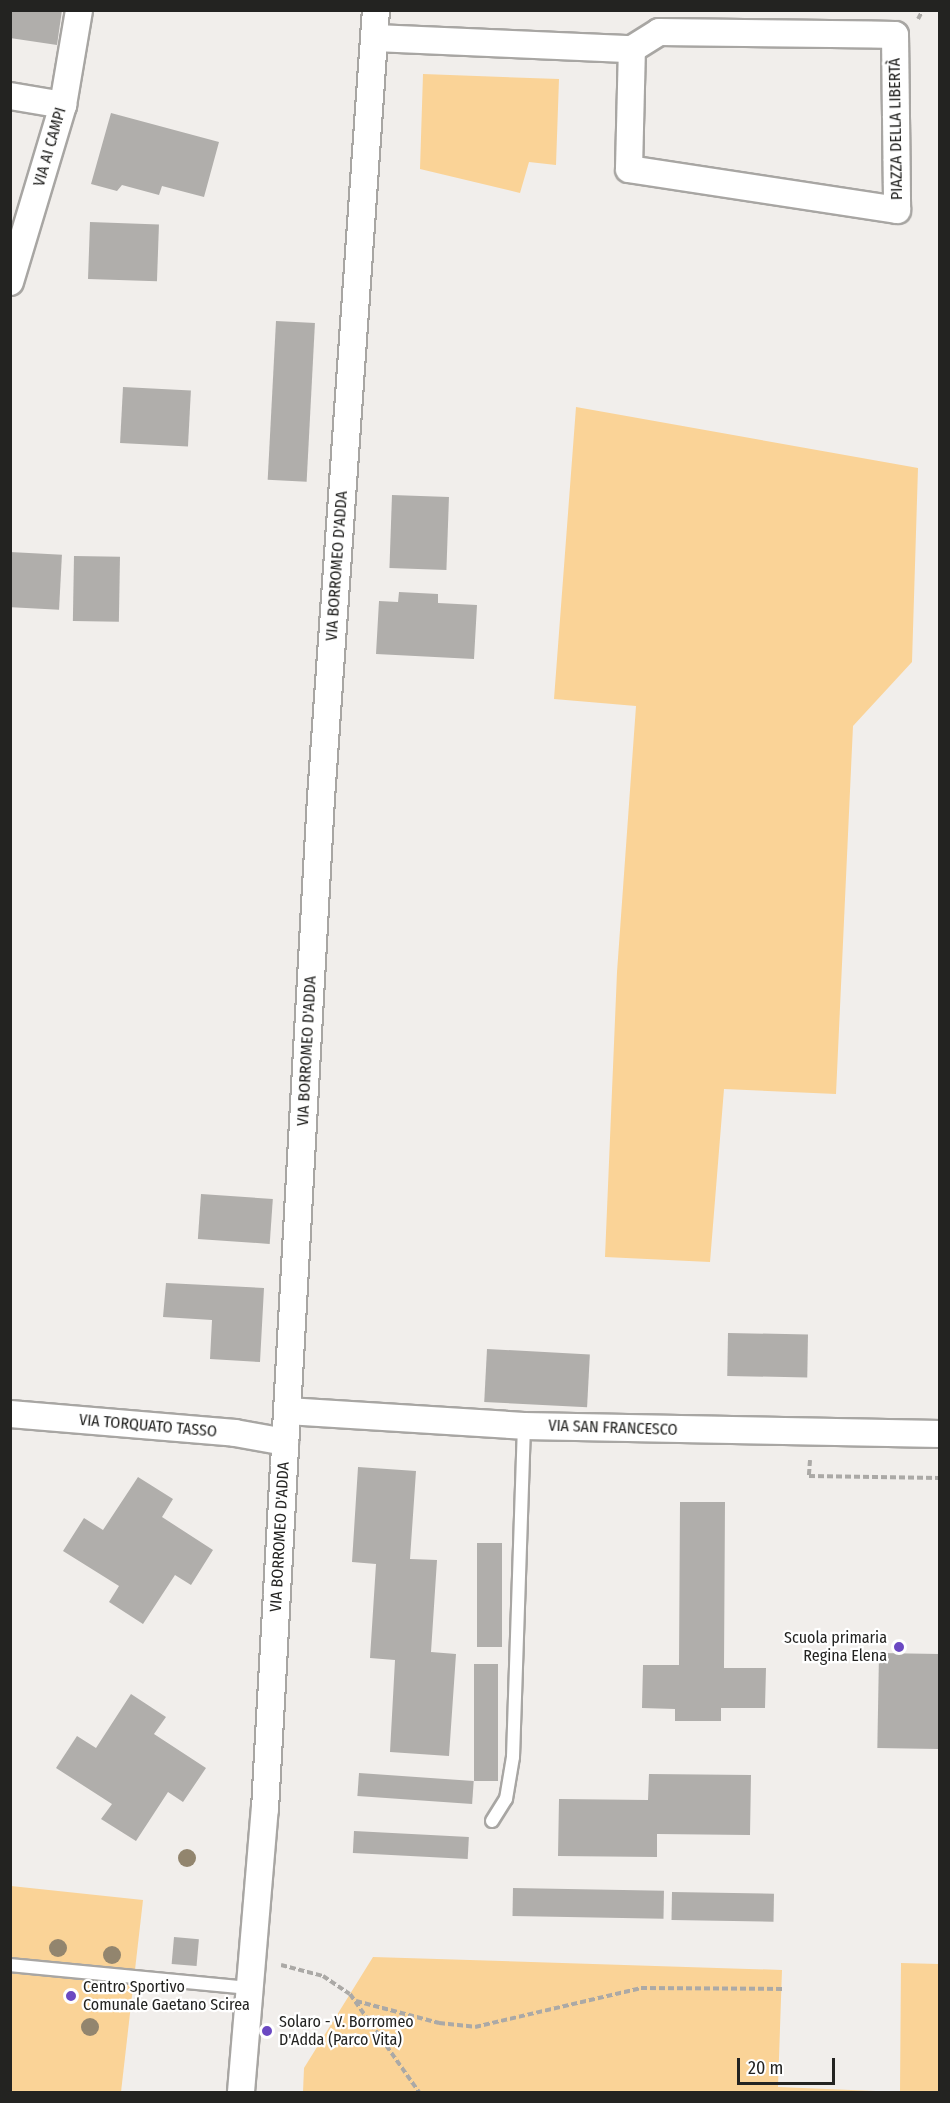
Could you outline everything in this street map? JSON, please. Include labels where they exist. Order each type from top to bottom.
[{"type":"street","name":"VIA AI CAMPI","points":[[10,282],[63,105],[79,10]]},
{"type":"street","name":"VIA BORROMEO D'ADDA","points":[[241,2092],[253,1961],[287,1411],[321,798],[376,10]]},
{"type":"street","name":"PIAZZA DELLA LIBERTÀ","points":[[659,32],[895,35],[897,210],[629,169],[632,49],[659,32]]},
{"type":"street","points":[[375,38],[632,49]]},
{"type":"street","points":[[10,96],[63,105]]},
{"type":"street","name":"VIA SAN FRANCESCO","points":[[287,1411],[525,1426],[939,1434]]},
{"type":"street","name":"VIA TORQUATO TASSO","points":[[10,1414],[224,1432],[285,1442]]},
{"type":"lane","points":[[492,1821],[506,1798],[513,1757],[525,1426]]},
{"type":"lane","points":[[10,1965],[251,1988]]},
{"type":"path","points":[[811,1450],[809,1476],[939,1478]]},
{"type":"path","points":[[278,1976],[279,1953]]},
{"type":"path","points":[[253,1961],[323,1976],[356,2001],[419,2092]]},
{"type":"path","points":[[356,2001],[439,2024],[475,2027],[641,1988],[782,1989]]},
{"type":"shaded area","points":[[423,74],[559,79],[556,165],[529,162],[520,193],[420,169]]},
{"type":"shaded area","points":[[576,407],[918,468],[912,662],[853,726],[836,1094],[724,1089],[710,1262],[605,1257],[617,972],[636,706],[554,699]]},
{"type":"shaded area","name":"Centro Sportivo Comunale Gaetano Scirea","points":[[11,1886],[143,1900],[121,2092],[11,2092]]},
{"type":"shaded area","points":[[373,1957],[782,1970],[778,2087],[900,2092],[303,2092],[304,2068]]},
{"type":"shaded area","points":[[901,1963],[939,1964],[939,2092],[900,2092]]},
{"type":"building","points":[[10,10],[62,10],[57,45],[10,38]]},
{"type":"building","points":[[111,113],[219,142],[204,197],[162,186],[159,195],[122,185],[117,191],[91,184]]},
{"type":"building","points":[[90,222],[159,224],[157,281],[88,279]]},
{"type":"building","points":[[276,321],[315,323],[307,482],[268,480]]},
{"type":"building","points":[[123,387],[191,391],[188,446],[120,443]]},
{"type":"building","points":[[392,495],[449,497],[446,570],[389,568]]},
{"type":"building","points":[[10,552],[62,555],[59,610],[10,607]]},
{"type":"building","points":[[74,556],[120,557],[119,622],[73,621]]},
{"type":"building","points":[[399,592],[438,594],[438,603],[477,605],[474,659],[376,654],[379,601],[398,602]]},
{"type":"building","points":[[201,1194],[273,1199],[270,1244],[198,1239]]},
{"type":"building","points":[[166,1283],[264,1288],[260,1362],[210,1359],[212,1320],[163,1317]]},
{"type":"building","points":[[728,1333],[808,1334],[807,1377],[727,1376]]},
{"type":"building","points":[[487,1349],[590,1354],[587,1407],[484,1402]]},
{"type":"building","points":[[358,1467],[416,1471],[410,1559],[437,1560],[431,1652],[456,1654],[449,1756],[390,1752],[395,1660],[370,1658],[376,1564],[352,1562]]},
{"type":"building","points":[[138,1477],[173,1499],[162,1517],[213,1550],[191,1585],[175,1575],[143,1624],[109,1602],[119,1586],[63,1551],[84,1518],[103,1530]]},
{"type":"building","points":[[680,1502],[725,1502],[724,1668],[766,1668],[765,1708],[721,1708],[721,1721],[675,1721],[675,1709],[642,1708],[643,1665],[679,1665]]},
{"type":"building","points":[[477,1543],[502,1543],[502,1647],[477,1647]]},
{"type":"building","points":[[879,1653],[940,1654],[938,1749],[877,1748]]},
{"type":"building","points":[[474,1664],[498,1664],[498,1781],[474,1781]]},
{"type":"building","points":[[131,1694],[166,1717],[154,1734],[206,1768],[183,1802],[168,1792],[136,1841],[101,1819],[112,1804],[56,1768],[77,1736],[96,1748]]},
{"type":"building","points":[[359,1773],[474,1781],[472,1804],[357,1796]]},
{"type":"building","points":[[649,1774],[751,1775],[750,1835],[657,1834],[657,1857],[558,1856],[559,1799],[648,1800]]},
{"type":"building","points":[[354,1831],[469,1837],[468,1859],[353,1853]]},
{"type":"building","points":[[513,1888],[664,1891],[663,1919],[513,1916]]},
{"type":"building","points":[[672,1892],[774,1894],[773,1922],[672,1920]]},
{"type":"building","points":[[174,1937],[199,1939],[197,1966],[172,1964]]},
{"type":"place","name":"Scuola primaria Regina Elena","points":[[899,1647]]},
{"type":"place","name":"Centro Sportivo Comunale Gaetano Scirea","points":[[71,1996]]},
{"type":"place","name":"Solaro - V. Borromeo D'Adda (Parco Vita)","points":[[267,2031]]}]
